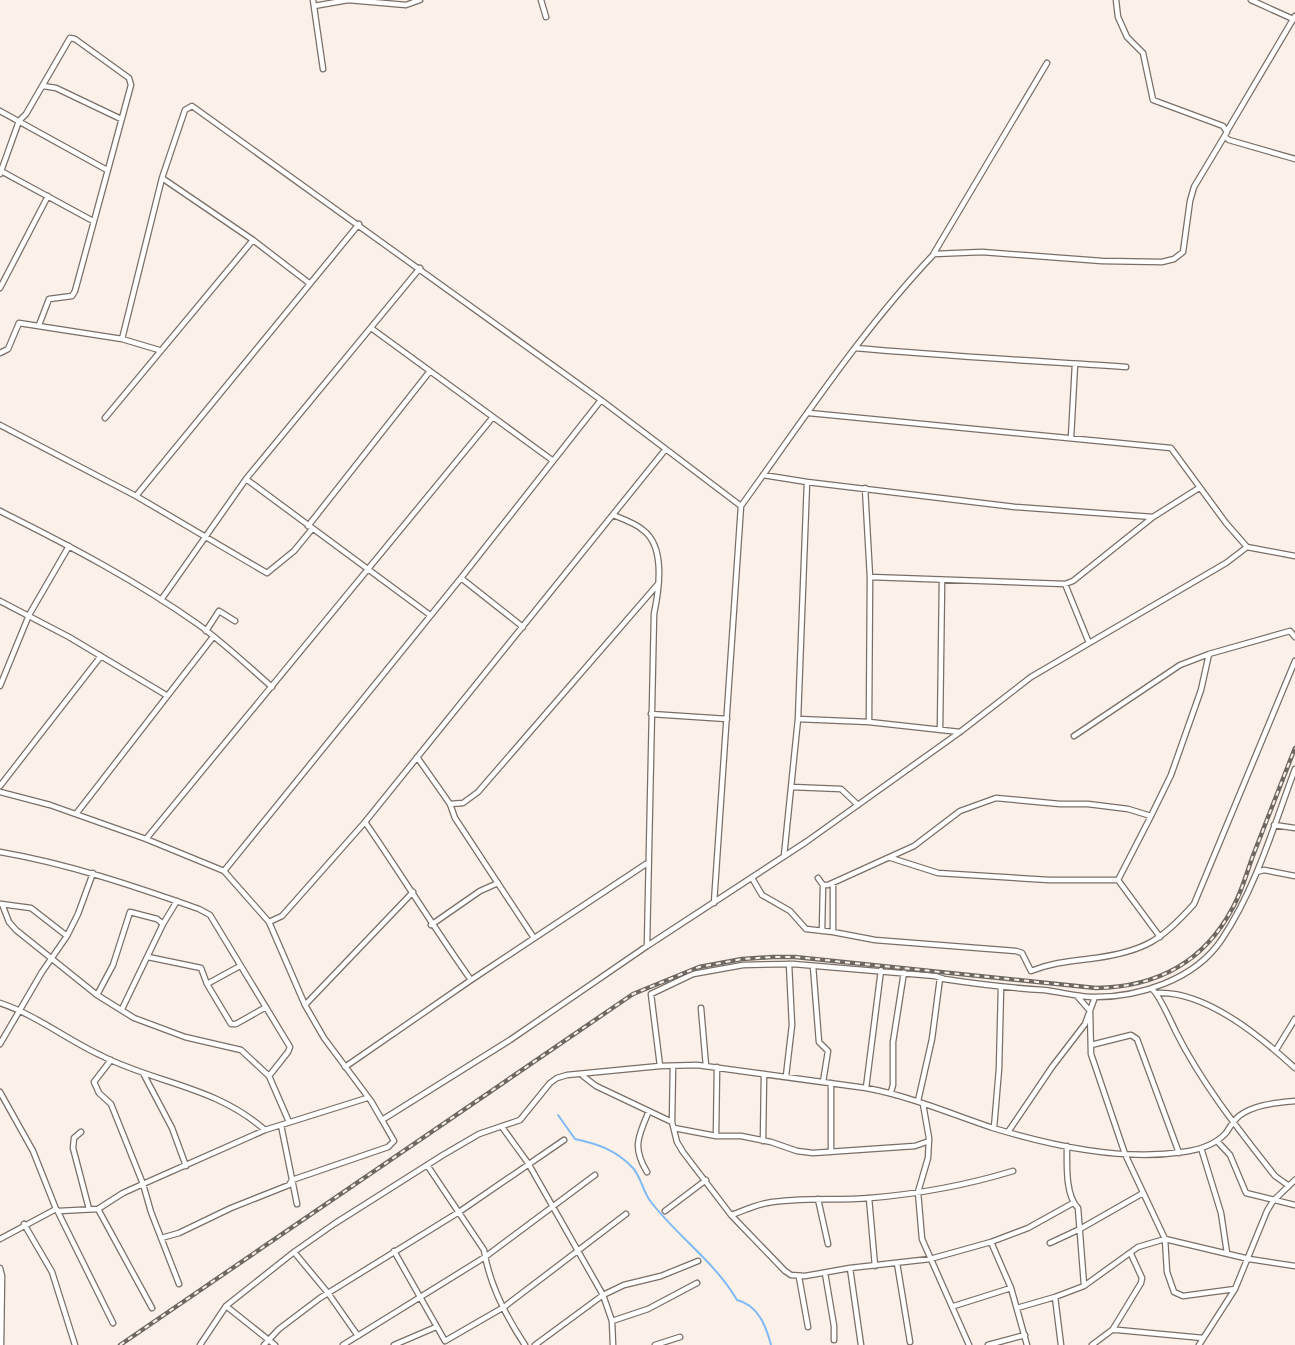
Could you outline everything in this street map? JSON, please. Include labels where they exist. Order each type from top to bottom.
[{"type":"street","points":[[323,69],[313,3],[348,0],[406,5],[420,0]]},
{"type":"street","points":[[541,0],[546,17]]},
{"type":"street","points":[[1116,0],[1118,17],[1127,37],[1143,53],[1153,100],[1223,126],[1229,140],[1295,159]]},
{"type":"street","points":[[934,254],[982,252],[1162,262],[1174,259],[1183,252],[1190,201],[1195,187],[1294,17],[1251,0]]},
{"type":"street","points":[[39,325],[49,299],[72,296],[93,221],[121,119],[131,85],[130,78],[70,38],[26,114],[19,121],[1,172],[93,221]]},
{"type":"street","points":[[714,903],[741,506],[854,348],[906,283],[934,254],[1047,63]]},
{"type":"street","points":[[42,86],[56,88],[121,119]]},
{"type":"street","points":[[122,339],[162,178],[185,110],[192,106],[420,268],[741,506]]},
{"type":"street","points":[[0,111],[107,170]]},
{"type":"street","points":[[162,178],[253,240],[309,283]]},
{"type":"street","points":[[0,288],[48,196]]},
{"type":"street","points":[[136,496],[359,224]]},
{"type":"street","points":[[105,418],[253,240]]},
{"type":"street","points":[[161,600],[246,479],[420,268]]},
{"type":"street","points":[[0,353],[8,348],[19,323],[122,339],[159,350]]},
{"type":"street","points":[[371,328],[552,460]]},
{"type":"street","points":[[854,348],[960,358],[1126,367]]},
{"type":"street","points":[[1070,438],[1076,364]]},
{"type":"street","points":[[0,425],[205,534],[267,573],[294,551],[430,371]]},
{"type":"street","points":[[224,871],[601,400]]},
{"type":"street","points":[[808,413],[1171,448],[1199,488],[1247,547],[1295,556]]},
{"type":"street","points":[[146,839],[493,417]]},
{"type":"street","points":[[269,922],[282,915],[365,822],[665,450]]},
{"type":"street","points":[[763,475],[1015,507],[1153,517]]},
{"type":"street","points":[[246,479],[430,615]]},
{"type":"street","points":[[784,856],[798,719],[807,482]]},
{"type":"street","points":[[865,488],[870,577],[869,722]]},
{"type":"street","points":[[870,577],[1065,584],[1073,581],[1153,517],[1199,488]]},
{"type":"street","points":[[0,511],[69,546],[161,600],[213,637],[272,687]]},
{"type":"street","points":[[613,515],[645,530],[658,555],[654,614],[647,946]]},
{"type":"street","points":[[0,686],[29,615],[69,546]]},
{"type":"street","points":[[382,1119],[510,1040],[752,878],[960,732],[1031,677],[1226,563],[1247,547]]},
{"type":"street","points":[[461,578],[523,627]]},
{"type":"street","points":[[940,730],[942,580]]},
{"type":"street","points":[[450,804],[463,803],[478,792],[658,584]]},
{"type":"street","points":[[1065,584],[1088,643]]},
{"type":"street","points":[[0,601],[29,615],[166,695]]},
{"type":"street","points":[[205,631],[219,611],[235,621]]},
{"type":"street","points":[[1074,736],[1180,665],[1290,631],[1295,637]]},
{"type":"street","points":[[76,814],[213,637]]},
{"type":"street","points":[[1118,880],[1171,775],[1201,690],[1209,654]]},
{"type":"street","points":[[0,786],[101,656]]},
{"type":"street","points":[[752,878],[762,895],[790,911],[806,929],[876,940],[1016,951],[1022,953],[1031,971],[1069,960],[1125,953],[1146,946],[1171,930],[1194,904],[1295,661]]},
{"type":"street","points":[[652,714],[727,719]]},
{"type":"street","points":[[798,719],[869,722],[960,732]]},
{"type":"street","points":[[417,757],[450,804],[455,818],[534,938]]},
{"type":"street","points":[[660,1066],[649,997],[654,990],[700,973],[743,965],[789,964],[904,972],[1002,988],[1077,996],[1130,994],[1152,989],[1202,961],[1221,941],[1240,910],[1256,873],[1295,769]]},
{"type":"street","points":[[791,787],[841,789],[858,805]]},
{"type":"street","points":[[0,792],[76,814],[224,871],[269,922],[305,1005],[324,1038],[368,1098],[394,1141],[392,1145],[292,1180],[289,1185],[231,1208],[179,1233],[161,1238]]},
{"type":"street","points":[[823,885],[833,883],[914,846],[960,811],[996,798],[1088,804],[1128,809],[1151,816]]},
{"type":"street","points":[[365,822],[413,892],[431,925],[471,980]]},
{"type":"street","points":[[1274,825],[1295,828]]},
{"type":"street","points":[[0,852],[32,857],[93,873],[210,915],[290,1048],[269,1076]]},
{"type":"street","points":[[890,857],[938,873],[1049,880],[1118,880]]},
{"type":"street","points":[[345,1068],[471,980],[647,864]]},
{"type":"street","points":[[1256,873],[1264,870],[1295,876]]},
{"type":"street","points":[[0,1044],[67,936],[93,873]]},
{"type":"street","points":[[818,878],[823,885],[822,931]]},
{"type":"street","points":[[1118,880],[1160,937]]},
{"type":"street","points":[[431,925],[480,891],[498,883]]},
{"type":"street","points":[[833,883],[833,932]]},
{"type":"street","points":[[305,1005],[413,892]]},
{"type":"street","points":[[122,1009],[177,901]]},
{"type":"street","points":[[1,904],[31,908],[67,936]]},
{"type":"street","points":[[1,904],[9,922],[50,960],[134,1018],[172,1032],[239,1049],[269,1076],[289,1122]]},
{"type":"street","points":[[97,995],[113,965],[130,912],[158,919],[163,924]]},
{"type":"street","points":[[148,957],[201,968],[207,984],[231,1024],[236,1024],[266,1007]]},
{"type":"street","points":[[786,1076],[792,1025],[789,964]]},
{"type":"street","points":[[207,984],[240,966]]},
{"type":"street","points":[[813,966],[819,1042],[828,1051],[823,1082]]},
{"type":"street","points":[[866,1088],[881,970]]},
{"type":"street","points":[[890,1093],[893,1085],[893,1042],[904,972]]},
{"type":"street","points":[[940,978],[920,1102],[929,1141],[928,1158],[918,1192],[922,1239],[969,1345]]},
{"type":"street","points":[[994,1128],[1002,988]]},
{"type":"street","points":[[1152,989],[1158,993],[1192,998],[1239,1024],[1276,1050],[1295,1068]]},
{"type":"street","points":[[1158,993],[1162,1007],[1191,1063],[1275,1176],[1289,1186]]},
{"type":"street","points":[[1077,996],[1090,1011],[1093,1060],[1125,1154],[1165,1239],[1167,1272],[1174,1292],[1178,1295],[1236,1289]]},
{"type":"street","points":[[1008,1132],[1085,1024],[1095,997]]},
{"type":"street","points":[[0,1003],[22,1010],[111,1060],[217,1097],[247,1113],[265,1129]]},
{"type":"street","points":[[701,1008],[706,1066]]},
{"type":"street","points":[[1276,1050],[1295,1019]]},
{"type":"street","points":[[1091,1045],[1130,1035],[1137,1039],[1179,1153]]},
{"type":"street","points":[[111,1060],[94,1082],[99,1093],[111,1104],[178,1284]]},
{"type":"street","points":[[200,1345],[226,1306],[294,1252],[427,1165],[479,1135],[520,1119],[557,1078],[660,1066],[706,1066],[786,1076],[890,1093],[1008,1132],[1067,1146],[1125,1154],[1179,1153],[1201,1149],[1217,1141],[1234,1121],[1248,1111],[1264,1105],[1295,1101]]},
{"type":"street","points":[[673,1066],[671,1122],[677,1142],[731,1214],[785,1271],[799,1277],[930,1259],[991,1242],[1028,1228],[1073,1203]]},
{"type":"street","points":[[716,1136],[718,1067]]},
{"type":"street","points":[[143,1073],[148,1087],[163,1109],[186,1166]]},
{"type":"street","points":[[764,1074],[764,1141]]},
{"type":"street","points":[[582,1075],[596,1086],[671,1122]]},
{"type":"street","points":[[831,1083],[831,1152]]},
{"type":"street","points":[[0,1092],[33,1152],[113,1323]]},
{"type":"street","points":[[0,1239],[24,1224],[58,1210],[99,1209],[123,1193],[265,1129],[368,1098]]},
{"type":"street","points":[[647,1172],[640,1161],[637,1143],[649,1111]]},
{"type":"street","points":[[281,1125],[297,1204]]},
{"type":"street","points":[[502,1127],[528,1164],[603,1295],[612,1321],[613,1345]]},
{"type":"street","points":[[674,1128],[716,1136],[741,1136],[797,1151],[831,1152],[915,1146],[929,1141]]},
{"type":"street","points":[[81,1132],[74,1139],[72,1148],[89,1209]]},
{"type":"street","points":[[266,1343],[328,1293],[459,1212],[564,1140]]},
{"type":"street","points":[[1217,1141],[1230,1155],[1246,1193],[1295,1205]]},
{"type":"street","points":[[1067,1146],[1067,1173],[1073,1203],[1078,1208],[1084,1286]]},
{"type":"street","points":[[1201,1149],[1221,1213],[1227,1253]]},
{"type":"street","points":[[427,1165],[484,1250],[504,1307],[525,1345]]},
{"type":"street","points":[[731,1214],[765,1203],[869,1198],[918,1192],[989,1179],[1013,1171]]},
{"type":"street","points":[[343,1345],[485,1257],[595,1175]]},
{"type":"street","points":[[665,1211],[706,1180]]},
{"type":"street","points":[[1199,1345],[1236,1289],[1267,1211],[1273,1201],[1295,1180]]},
{"type":"street","points":[[1050,1243],[1143,1193]]},
{"type":"street","points":[[869,1198],[875,1265]]},
{"type":"street","points":[[818,1199],[828,1244]]},
{"type":"street","points":[[99,1209],[152,1308]]},
{"type":"street","points":[[394,1251],[445,1341],[504,1307],[626,1214]]},
{"type":"street","points":[[24,1224],[52,1272],[75,1345]]},
{"type":"street","points":[[1017,1308],[1084,1286],[1150,1242],[1165,1239],[1249,1259],[1295,1266]]},
{"type":"street","points":[[991,1242],[1011,1288],[1027,1345]]},
{"type":"street","points":[[294,1252],[328,1293],[358,1336]]},
{"type":"street","points":[[1092,1345],[1112,1330],[1141,1283],[1142,1278],[1130,1254]]},
{"type":"street","points":[[535,1345],[603,1295],[624,1284],[661,1276],[698,1261]]},
{"type":"street","points":[[897,1263],[910,1342]]},
{"type":"street","points":[[0,1268],[1,1345]]},
{"type":"street","points":[[850,1268],[861,1345]]},
{"type":"street","points":[[825,1273],[834,1340]]},
{"type":"street","points":[[799,1277],[808,1327]]},
{"type":"street","points":[[612,1321],[649,1309],[697,1283]]},
{"type":"street","points":[[954,1306],[1011,1288]]},
{"type":"street","points":[[1055,1297],[1061,1345]]},
{"type":"street","points":[[226,1306],[266,1343],[275,1345]]},
{"type":"street","points":[[394,1345],[436,1327]]},
{"type":"street","points":[[1112,1330],[1203,1338]]},
{"type":"street","points":[[988,1345],[1025,1335]]},
{"type":"street","points":[[655,1345],[680,1337]]},
{"type":"waterway","points":[[558,1115],[575,1139],[606,1149],[633,1168],[648,1198],[661,1214],[718,1273],[737,1300],[756,1311],[771,1345]]},
{"type":"railway","points":[[120,1345],[633,994],[699,967],[742,959],[795,957],[1096,988],[1138,983],[1176,968],[1207,944],[1232,909],[1295,748]]}]
